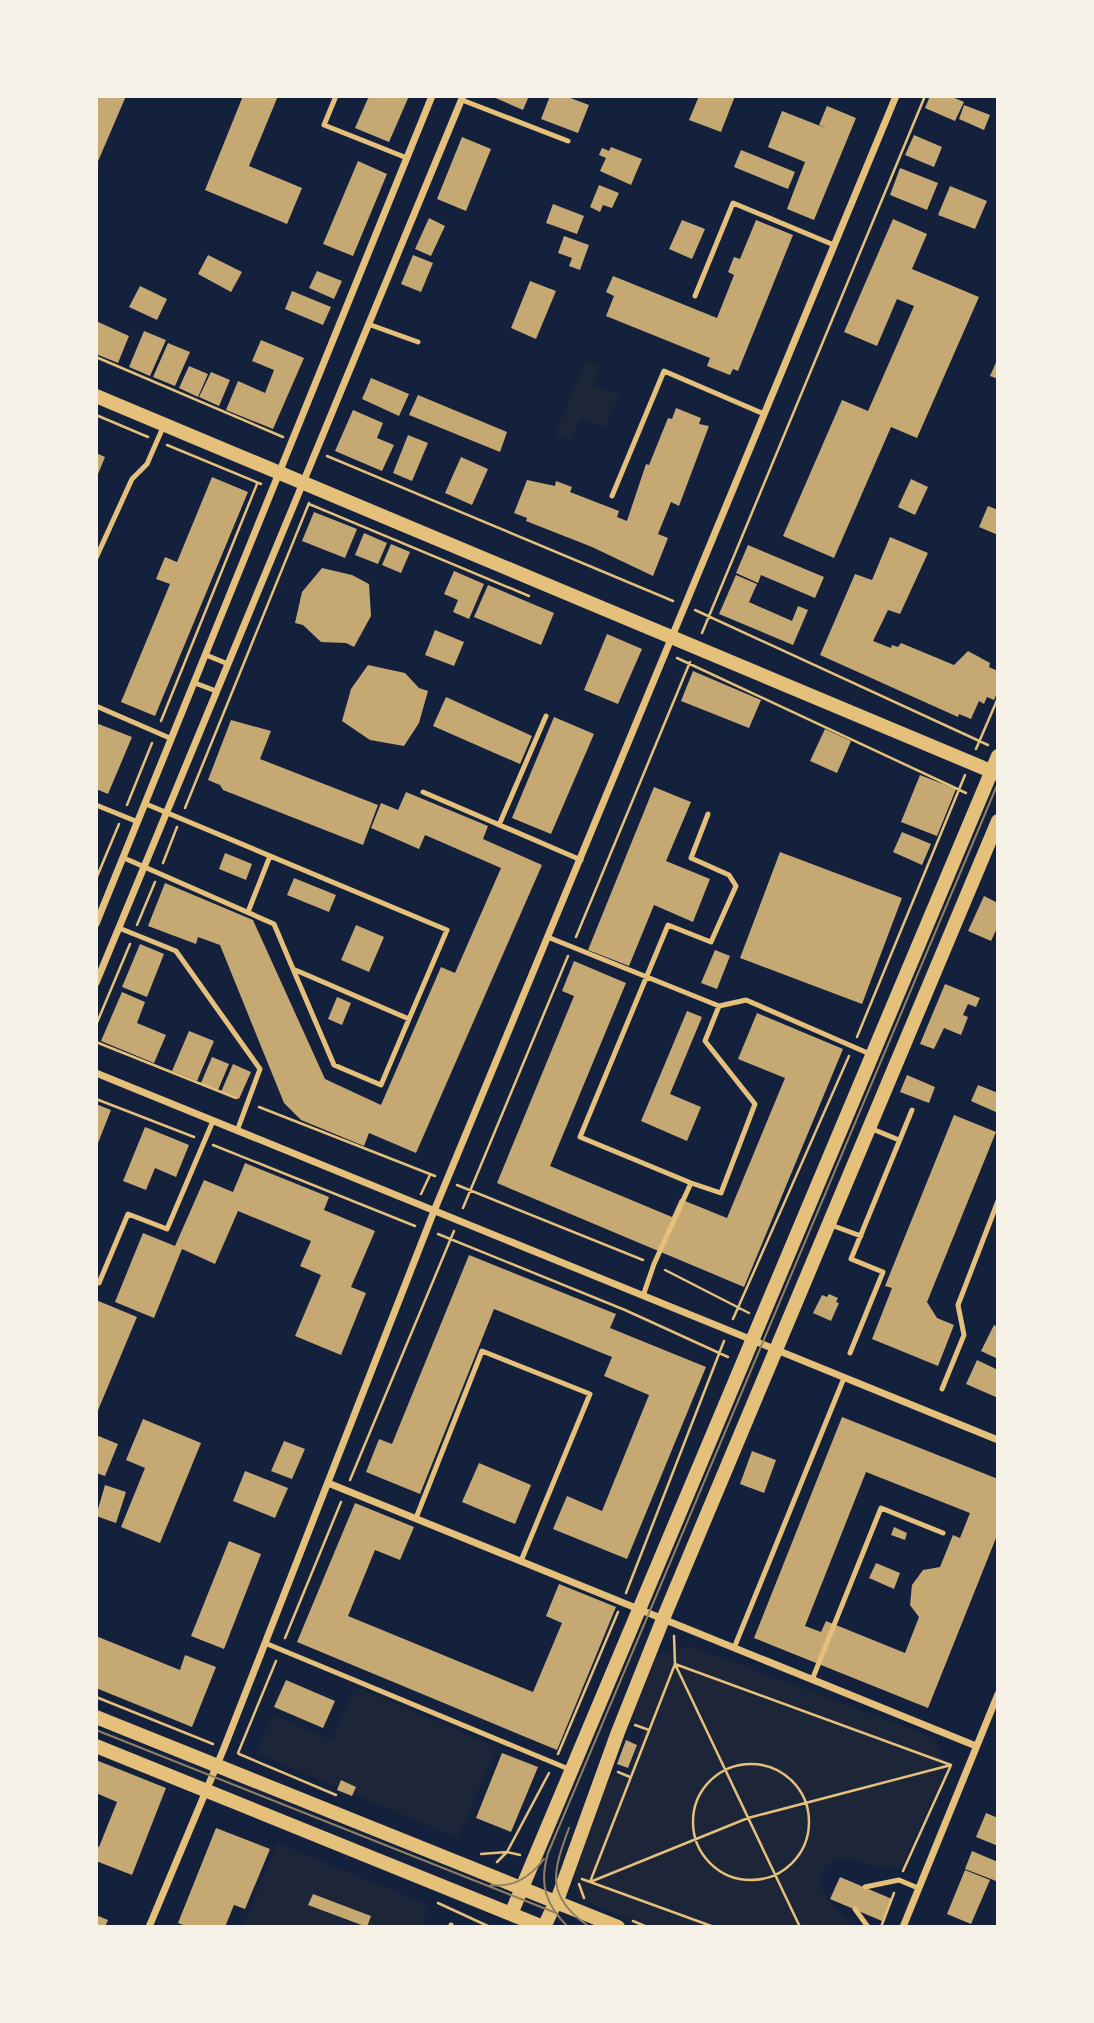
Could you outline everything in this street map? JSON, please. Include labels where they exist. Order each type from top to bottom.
[{"type":"main road","points":[[96,396],[994,772]]},
{"type":"main road","points":[[512,1920],[521,1888],[762,1319],[870,1054],[979,800],[994,772],[998,756]]},
{"type":"main road","points":[[96,1746],[512,1920],[544,1927],[556,1902],[618,1732],[669,1621],[777,1350],[998,821]]},
{"type":"main road","points":[[96,1717],[618,1927]]},
{"type":"street","points":[[96,924],[432,96]]},
{"type":"street","points":[[149,1927],[217,1766],[434,1211],[550,938],[670,636],[896,96]]},
{"type":"street","points":[[96,983],[295,499],[308,485],[315,451],[462,98]]},
{"type":"street","points":[[96,1073],[998,1440]]},
{"type":"street","points":[[328,1483],[976,1746]]},
{"type":"street","points":[[903,1927],[998,1694]]},
{"type":"lane","points":[[336,96],[324,125],[407,158]]},
{"type":"lane","points":[[462,98],[568,141]]},
{"type":"lane","points":[[695,296],[733,203],[834,245]]},
{"type":"lane","points":[[368,324],[418,342]]},
{"type":"lane","points":[[612,496],[664,370],[764,414]]},
{"type":"lane","points":[[96,558],[132,479],[147,464],[164,424]]},
{"type":"lane","points":[[206,655],[228,664]]},
{"type":"lane","points":[[195,683],[216,691]]},
{"type":"lane","points":[[96,706],[172,739]]},
{"type":"lane","points":[[499,825],[546,716]]},
{"type":"lane","points":[[423,792],[581,860]]},
{"type":"lane","points":[[124,858],[274,924],[334,1065],[381,1086],[447,930],[146,804]]},
{"type":"lane","points":[[96,805],[138,822]]},
{"type":"lane","points":[[708,814],[691,858],[729,875],[736,886],[711,942],[668,925],[580,1138],[721,1193],[755,1104],[705,1041],[719,1006]]},
{"type":"lane","points":[[248,912],[270,856]]},
{"type":"lane","points":[[119,928],[176,951],[260,1069],[237,1130]]},
{"type":"lane","points":[[550,938],[719,1006],[746,1000],[870,1054]]},
{"type":"lane","points":[[293,969],[409,1019]]},
{"type":"lane","points":[[850,1353],[883,1272],[851,1259],[912,1110]]},
{"type":"lane","points":[[96,1282],[99,1283],[128,1214],[167,1229],[213,1121]]},
{"type":"lane","points":[[870,1128],[900,1140]]},
{"type":"lane","points":[[643,1296],[654,1264],[691,1183]]},
{"type":"lane","points":[[942,1390],[964,1335],[958,1305],[998,1201]]},
{"type":"lane","points":[[829,1224],[861,1236]]},
{"type":"lane","points":[[416,1518],[482,1351],[590,1394],[521,1561]]},
{"type":"lane","points":[[734,1648],[844,1378]]},
{"type":"lane","points":[[812,1679],[881,1508],[943,1533]]},
{"type":"lane","points":[[265,1643],[571,1770]]},
{"type":"lane","points":[[864,1887],[899,1880],[918,1888]]},
{"type":"lane","points":[[855,1909],[868,1927]]},
{"type":"path","points":[[238,1753],[925,96]]},
{"type":"path","points":[[96,357],[291,441]]},
{"type":"path","points":[[96,415],[272,489]]},
{"type":"path","points":[[315,451],[709,616],[998,749]]},
{"type":"path","points":[[96,1025],[309,504],[308,485],[328,456]]},
{"type":"path","points":[[96,880],[258,483]]},
{"type":"path","points":[[295,499],[534,598]]},
{"type":"path","points":[[664,652],[979,800]]},
{"type":"path","points":[[472,1854],[508,1852],[554,1763],[622,1602],[728,1330],[852,1048],[958,788],[998,698]]},
{"type":"path","points":[[96,1042],[654,1264],[762,1319]]},
{"type":"path","points":[[96,1098],[625,1310],[742,1365]]},
{"type":"path","points":[[669,1621],[674,1664],[800,1927]]},
{"type":"path","points":[[674,1664],[951,1765]]},
{"type":"path","points":[[590,1882],[674,1664]]},
{"type":"path","points":[[96,1697],[335,1795]]},
{"type":"path","points":[[751,1763],[771,1767],[793,1781],[806,1802],[809,1822],[805,1843],[793,1863],[776,1874],[753,1880],[731,1877],[707,1860],[695,1839],[692,1819],[696,1801],[706,1784],[726,1769],[751,1763]]},
{"type":"path","points":[[590,1882],[748,1818],[951,1765]]},
{"type":"path","points":[[881,1927],[899,1880],[951,1765]]},
{"type":"path","points":[[577,1878],[714,1927]]},
{"type":"shaded area","points":[[586,360],[601,366],[594,385],[619,395],[605,428],[580,418],[570,441],[555,434]]},
{"type":"shaded area","points":[[691,1646],[935,1738],[946,1770],[902,1865],[879,1868],[850,1859],[840,1859],[828,1864],[821,1874],[820,1882],[828,1899],[855,1927],[649,1927],[579,1899],[572,1872],[611,1774],[626,1778],[644,1729],[630,1722],[657,1655]]},
{"type":"shaded area","points":[[355,1686],[497,1747],[458,1838],[256,1753],[272,1715],[332,1740]]},
{"type":"shaded area","points":[[277,1843],[429,1905],[421,1927],[243,1925]]},
{"type":"building","points":[[96,96],[126,96],[96,166]]},
{"type":"building","points":[[243,96],[278,96],[249,166],[302,188],[287,224],[205,190]]},
{"type":"building","points":[[369,96],[409,96],[389,142],[355,128]]},
{"type":"building","points":[[491,96],[529,96],[523,110]]},
{"type":"building","points":[[550,96],[565,96],[589,105],[578,133],[541,119]]},
{"type":"building","points":[[699,96],[735,96],[721,132],[689,120]]},
{"type":"building","points":[[930,96],[950,96],[964,102],[955,121],[925,108]]},
{"type":"building","points":[[964,105],[990,115],[984,130],[959,119]]},
{"type":"building","points":[[827,106],[856,118],[814,220],[787,209],[805,162],[768,147],[782,111],[828,129],[819,125]]},
{"type":"building","points":[[914,135],[942,147],[934,167],[905,155]]},
{"type":"building","points":[[462,137],[491,149],[466,211],[437,199]]},
{"type":"building","points":[[611,147],[642,159],[631,185],[600,171],[606,158],[599,155],[602,148],[609,151]]},
{"type":"building","points":[[741,150],[795,172],[788,189],[734,167]]},
{"type":"building","points":[[358,161],[387,174],[353,256],[323,244]]},
{"type":"building","points":[[900,168],[938,183],[927,210],[890,195]]},
{"type":"building","points":[[599,185],[619,193],[612,208],[603,205],[600,212],[590,207]]},
{"type":"building","points":[[950,186],[987,201],[975,229],[938,215]]},
{"type":"building","points":[[553,204],[584,216],[577,234],[546,223]]},
{"type":"building","points":[[429,218],[445,226],[431,256],[415,249]]},
{"type":"building","points":[[893,219],[927,234],[912,269],[979,297],[917,438],[891,427],[834,558],[783,536],[842,400],[868,411],[914,306],[897,299],[877,346],[844,332]]},
{"type":"building","points":[[682,220],[705,229],[692,259],[669,249]]},
{"type":"building","points":[[756,220],[793,235],[738,371],[733,369],[730,375],[707,366],[710,358],[606,316],[614,296],[606,292],[613,276],[717,318],[734,275],[728,272],[734,257],[740,259]]},
{"type":"building","points":[[564,236],[589,245],[580,270],[569,266],[572,258],[558,253]]},
{"type":"building","points":[[208,255],[242,272],[231,292],[198,274]]},
{"type":"building","points":[[413,255],[433,263],[421,292],[401,284]]},
{"type":"building","points":[[317,271],[342,281],[334,299],[309,288]]},
{"type":"building","points":[[530,281],[556,291],[536,339],[511,328]]},
{"type":"building","points":[[140,286],[167,299],[157,320],[129,307]]},
{"type":"building","points":[[292,291],[331,307],[323,325],[285,309]]},
{"type":"building","points":[[96,321],[129,336],[118,363],[96,354]]},
{"type":"building","points":[[144,331],[166,340],[150,376],[129,367]]},
{"type":"building","points":[[261,340],[304,358],[273,429],[226,410],[238,381],[265,393],[274,370],[252,361]]},
{"type":"building","points":[[168,343],[190,352],[175,386],[153,377]]},
{"type":"building","points":[[998,358],[998,379],[990,376]]},
{"type":"building","points":[[189,366],[208,374],[198,397],[179,388]]},
{"type":"building","points":[[211,372],[230,380],[219,406],[199,397]]},
{"type":"building","points":[[371,378],[409,394],[399,416],[362,399]]},
{"type":"building","points":[[418,395],[507,432],[500,452],[409,415]]},
{"type":"building","points":[[676,408],[701,418],[699,424],[709,426],[679,506],[671,502],[658,534],[668,538],[653,576],[592,547],[526,521],[527,518],[514,513],[527,480],[555,486],[556,481],[572,487],[570,492],[619,511],[617,517],[627,521],[646,464],[649,465],[668,418],[672,419]]},
{"type":"building","points":[[353,410],[383,423],[377,438],[394,445],[382,471],[335,451]]},
{"type":"building","points":[[408,435],[428,443],[412,481],[393,473]]},
{"type":"building","points":[[96,453],[105,457],[96,479]]},
{"type":"building","points":[[461,457],[488,469],[472,505],[445,493]]},
{"type":"building","points":[[212,477],[248,492],[155,716],[121,702],[170,584],[156,579],[165,557],[177,562]]},
{"type":"building","points":[[911,479],[928,487],[915,515],[898,507]]},
{"type":"building","points":[[988,506],[998,510],[998,535],[979,527]]},
{"type":"building","points":[[314,512],[357,529],[345,558],[302,541]]},
{"type":"building","points":[[364,533],[387,543],[378,564],[355,555]]},
{"type":"building","points":[[890,537],[928,553],[900,614],[888,610],[873,641],[891,648],[892,645],[898,647],[901,643],[954,665],[968,651],[990,663],[989,667],[998,671],[998,691],[994,700],[987,697],[984,704],[979,701],[971,719],[959,714],[958,717],[820,655],[855,574],[872,580]]},
{"type":"building","points":[[391,544],[410,552],[401,573],[382,565]]},
{"type":"building","points":[[748,545],[824,577],[815,598],[761,575],[758,583],[736,573]]},
{"type":"building","points":[[322,568],[352,575],[369,584],[371,616],[354,647],[346,643],[321,642],[303,625],[295,623],[302,592]]},
{"type":"building","points":[[454,571],[484,584],[469,619],[453,612],[458,600],[444,594]]},
{"type":"building","points":[[736,575],[757,584],[749,602],[792,621],[798,606],[808,610],[793,645],[719,614]]},
{"type":"building","points":[[488,585],[554,613],[541,645],[474,617]]},
{"type":"building","points":[[435,630],[464,642],[454,666],[425,655]]},
{"type":"building","points":[[607,634],[642,649],[618,704],[584,690]]},
{"type":"building","points":[[368,665],[405,673],[419,688],[428,691],[419,723],[404,746],[370,740],[342,721],[351,689]]},
{"type":"building","points":[[693,671],[761,700],[749,728],[681,701]]},
{"type":"building","points":[[446,697],[532,736],[520,764],[433,726]]},
{"type":"building","points":[[554,717],[594,734],[551,834],[512,818]]},
{"type":"building","points":[[231,720],[271,731],[260,759],[378,805],[363,845],[223,790],[220,785],[208,780]]},
{"type":"building","points":[[96,723],[132,737],[108,794],[96,789]]},
{"type":"building","points":[[825,729],[851,741],[837,773],[810,761]]},
{"type":"building","points":[[920,775],[956,789],[937,836],[901,822]]},
{"type":"building","points":[[654,787],[691,802],[666,861],[710,879],[693,922],[654,905],[629,966],[588,950]]},
{"type":"building","points":[[406,792],[488,826],[483,839],[542,865],[416,1153],[369,1133],[364,1146],[301,1120],[284,1103],[220,945],[198,937],[196,944],[148,926],[165,883],[253,920],[325,1079],[381,1105],[441,967],[455,973],[501,868],[425,835],[419,849],[371,828],[381,803],[398,810]]},
{"type":"building","points":[[902,832],[931,844],[922,865],[893,852]]},
{"type":"building","points":[[780,852],[902,898],[862,1004],[740,958]]},
{"type":"building","points":[[225,853],[252,864],[246,880],[219,869]]},
{"type":"building","points":[[294,878],[336,895],[329,912],[287,895]]},
{"type":"building","points":[[984,896],[998,903],[998,926],[991,941],[968,931]]},
{"type":"building","points":[[356,925],[384,937],[369,972],[341,960]]},
{"type":"building","points":[[140,944],[164,954],[147,997],[122,987]]},
{"type":"building","points":[[715,950],[730,956],[717,989],[701,983]]},
{"type":"building","points":[[574,961],[626,983],[550,1166],[672,1217],[680,1199],[727,1218],[785,1078],[738,1059],[757,1013],[843,1049],[744,1287],[497,1183],[574,996],[562,991]]},
{"type":"building","points":[[945,984],[980,998],[976,1007],[968,1004],[963,1015],[968,1017],[961,1035],[944,1028],[934,1049],[920,1044]]},
{"type":"building","points":[[122,992],[145,1002],[137,1023],[166,1035],[154,1063],[101,1041]]},
{"type":"building","points":[[337,997],[351,1003],[342,1025],[328,1019]]},
{"type":"building","points":[[687,1011],[702,1017],[670,1094],[701,1107],[687,1141],[641,1121]]},
{"type":"building","points":[[189,1031],[214,1041],[197,1081],[172,1071]]},
{"type":"building","points":[[212,1057],[229,1064],[218,1090],[201,1083]]},
{"type":"building","points":[[233,1064],[251,1072],[239,1099],[221,1092]]},
{"type":"building","points":[[907,1075],[935,1087],[929,1103],[900,1092]]},
{"type":"building","points":[[978,1085],[998,1093],[998,1113],[971,1101]]},
{"type":"building","points":[[96,1104],[111,1110],[96,1148]]},
{"type":"building","points":[[954,1115],[996,1132],[927,1302],[937,1318],[954,1325],[938,1366],[872,1339],[892,1288],[885,1286]]},
{"type":"building","points":[[145,1127],[189,1145],[176,1177],[155,1168],[146,1190],[123,1181]]},
{"type":"building","points":[[245,1163],[329,1197],[324,1210],[375,1231],[351,1287],[366,1293],[341,1355],[295,1336],[321,1275],[300,1266],[311,1241],[238,1211],[215,1264],[182,1249],[154,1318],[115,1302],[143,1233],[175,1246],[204,1180],[233,1192]]},
{"type":"building","points":[[469,1255],[616,1314],[610,1328],[706,1367],[627,1559],[553,1529],[567,1496],[602,1511],[649,1395],[604,1376],[612,1357],[494,1309],[420,1494],[366,1472],[379,1439],[392,1444]]},
{"type":"building","points":[[829,1294],[838,1298],[836,1302],[839,1303],[831,1321],[813,1313],[822,1295],[827,1297]]},
{"type":"building","points":[[96,1300],[137,1317],[96,1415]]},
{"type":"building","points":[[994,1325],[998,1327],[998,1359],[981,1351]]},
{"type":"building","points":[[977,1360],[998,1370],[998,1398],[966,1384]]},
{"type":"building","points":[[842,1417],[998,1479],[998,1533],[928,1708],[754,1638]],"holes":[[[866,1472],[970,1513],[960,1538],[953,1535],[940,1567],[923,1570],[912,1585],[910,1605],[919,1617],[905,1653],[826,1621],[821,1632],[805,1626]]]},
{"type":"building","points":[[143,1419],[201,1443],[160,1543],[121,1527],[145,1468],[126,1460]]},
{"type":"building","points":[[96,1435],[118,1444],[105,1476],[96,1473]]},
{"type":"building","points":[[284,1441],[305,1449],[292,1479],[271,1471]]},
{"type":"building","points":[[752,1451],[776,1460],[764,1493],[740,1484]]},
{"type":"building","points":[[479,1463],[531,1485],[515,1524],[462,1502]]},
{"type":"building","points":[[245,1471],[288,1488],[275,1518],[233,1501]]},
{"type":"building","points":[[105,1485],[126,1492],[116,1523],[96,1516]]},
{"type":"building","points":[[355,1503],[414,1527],[400,1560],[375,1550],[348,1616],[533,1692],[562,1623],[546,1616],[559,1584],[616,1607],[557,1750],[297,1642]]},
{"type":"building","points":[[894,1527],[907,1533],[905,1540],[891,1535]]},
{"type":"building","points":[[229,1541],[261,1554],[224,1649],[191,1636]]},
{"type":"building","points":[[876,1563],[900,1573],[894,1589],[869,1578]]},
{"type":"building","points":[[96,1636],[180,1670],[185,1655],[216,1667],[192,1727],[96,1688]]},
{"type":"building","points":[[286,1680],[335,1701],[323,1728],[274,1707]]},
{"type":"building","points":[[626,1740],[637,1745],[628,1768],[617,1764]]},
{"type":"building","points":[[502,1753],[538,1767],[511,1832],[476,1818]]},
{"type":"building","points":[[96,1760],[166,1788],[132,1875],[96,1861],[96,1846],[99,1847],[117,1802],[96,1793]]},
{"type":"building","points":[[341,1780],[356,1787],[352,1796],[337,1790]]},
{"type":"building","points":[[986,1813],[998,1818],[998,1846],[976,1837]]},
{"type":"building","points":[[216,1828],[270,1849],[245,1909],[234,1905],[225,1927],[188,1927],[178,1923]]},
{"type":"building","points":[[972,1851],[998,1862],[996,1881],[965,1869]]},
{"type":"building","points":[[965,1870],[990,1880],[971,1924],[947,1914]]},
{"type":"building","points":[[840,1877],[892,1899],[882,1921],[830,1899]]},
{"type":"building","points":[[313,1894],[371,1916],[367,1927],[308,1905]]},
{"type":"building","points":[[96,1915],[108,1920],[105,1927],[96,1927]]},
{"type":"tram line","points":[[568,1927],[554,1910],[546,1893],[544,1874],[548,1853],[998,783]]},
{"type":"tram line","points":[[96,1730],[556,1913]]},
{"type":"tram line","points":[[569,1828],[559,1857],[556,1882],[564,1904],[587,1925]]},
{"type":"tram line","points":[[491,1885],[507,1885],[521,1880],[544,1859]]}]
